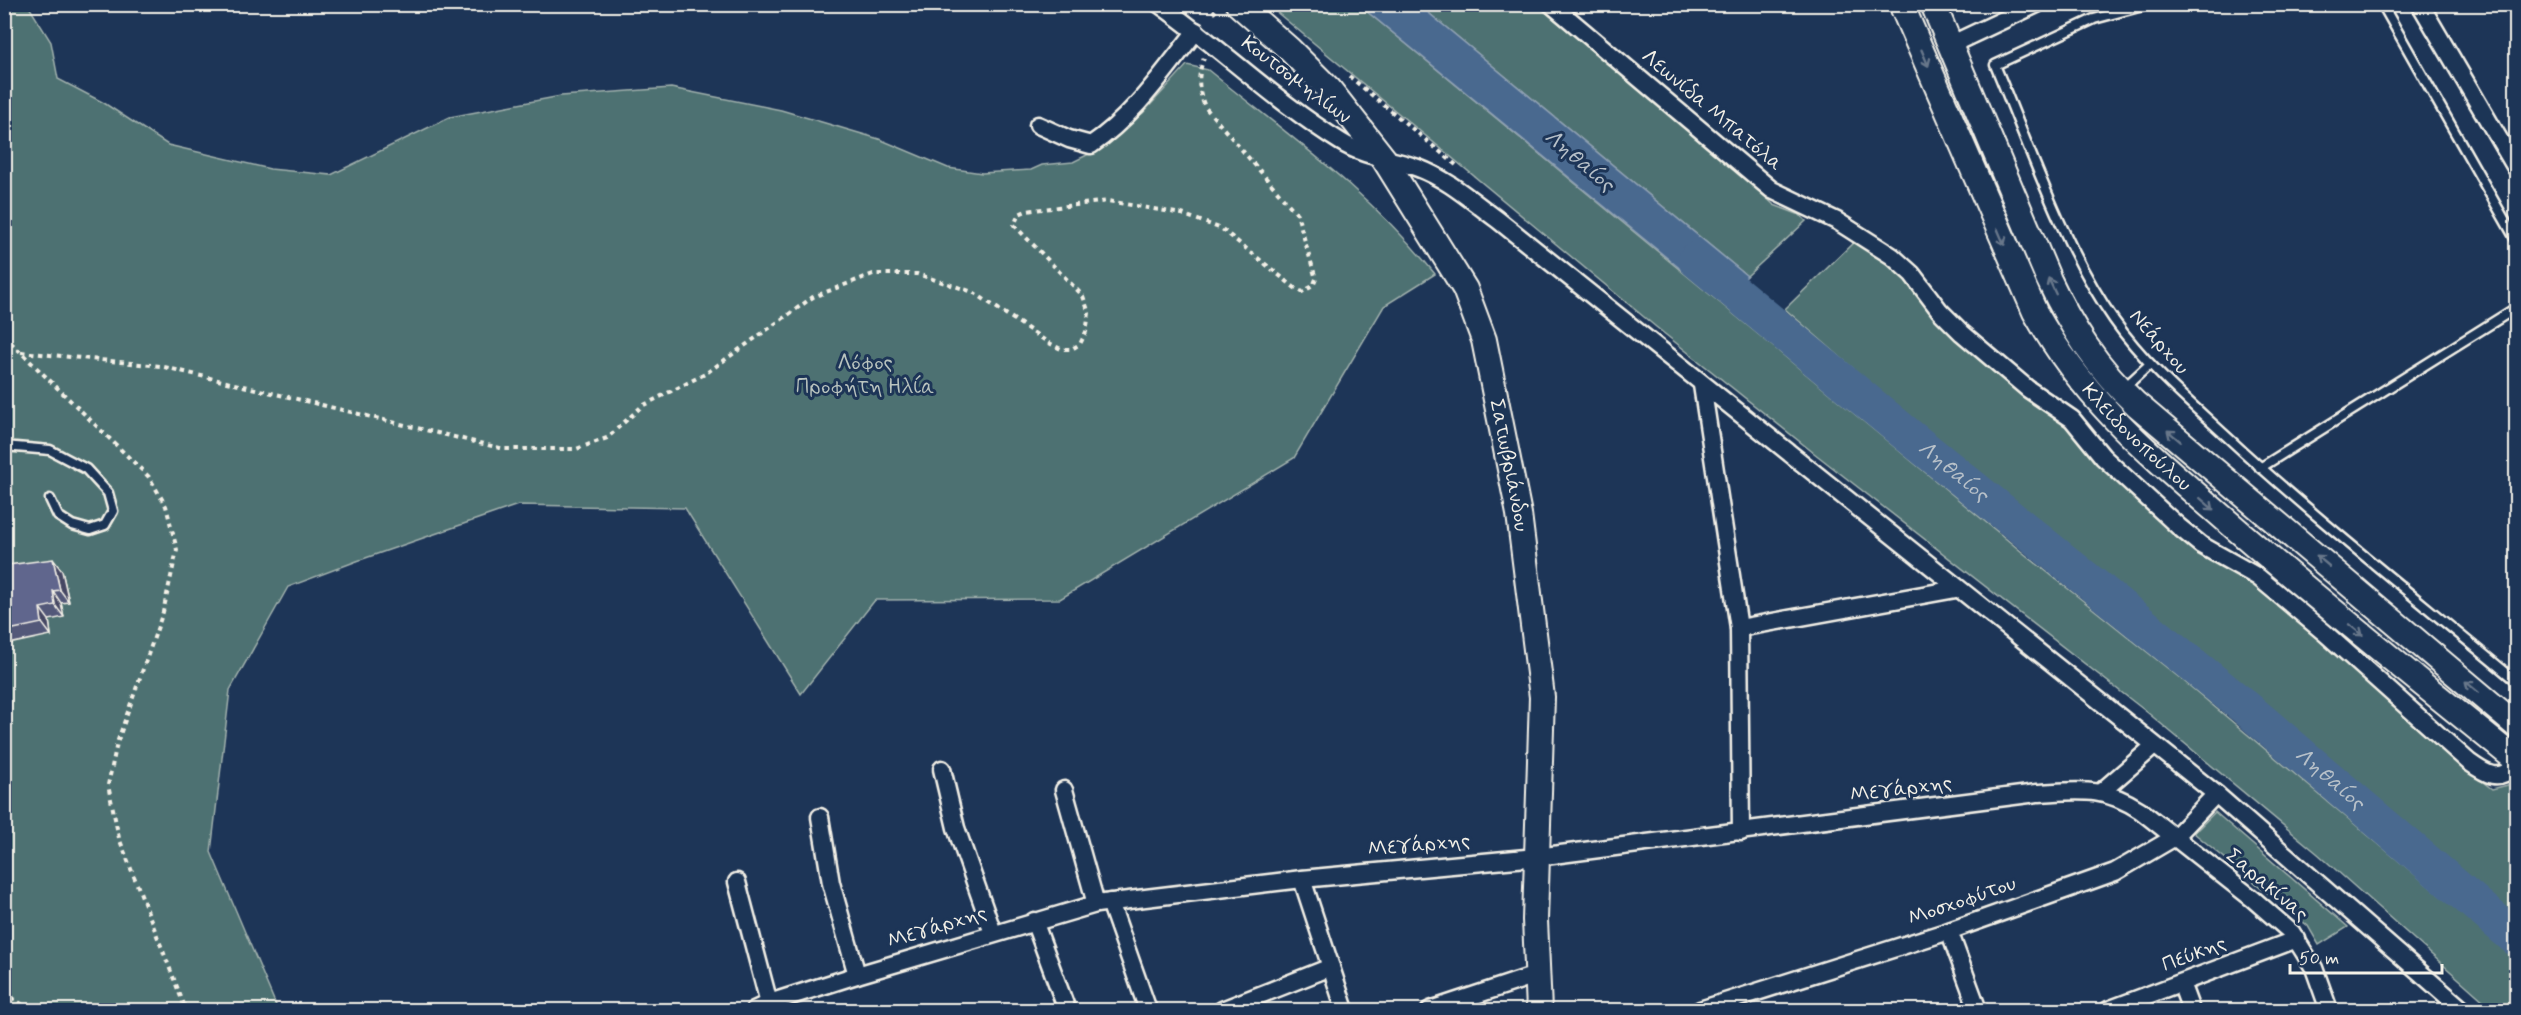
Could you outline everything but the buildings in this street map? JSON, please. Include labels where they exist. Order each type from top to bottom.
[{"type":"street","name":"Κουτσομηλίων","points":[[1159,4],[1196,31],[1291,109],[1321,129],[1353,149],[1432,175],[1467,197],[2216,794],[2463,1011]]},
{"type":"street","name":"Σατωβριάνδου","points":[[1238,4],[1329,88],[1384,159],[1465,289],[1484,340],[1519,514],[1536,633],[1542,697],[1537,857],[1536,975],[1539,1011]]},
{"type":"street","name":"Λεωνίδα Μπατόλα","points":[[1551,4],[1772,190],[1837,220],[1892,256],[1912,274],[1940,311],[1962,333],[2028,389],[2072,419],[2103,458],[2201,545],[2262,566],[2325,633],[2469,762],[2484,772],[2497,776],[2506,774],[2517,766]]},
{"type":"street","name":"Κλειδονοπούλου","points":[[1900,4],[2023,288],[2056,347],[2095,400],[2262,566],[2517,760]]},
{"type":"street","name":"Κλειδονοπούλου","points":[[1933,4],[1989,143],[2049,280],[2070,323],[2121,390],[2517,725]]},
{"type":"street","points":[[1950,45],[2037,4]]},
{"type":"street","points":[[2420,4],[2517,168]]},
{"type":"street","points":[[1038,125],[1069,139],[1091,145],[1106,135],[1134,108],[1196,31]]},
{"type":"street","points":[[1702,385],[1739,628],[1741,832]]},
{"type":"street","points":[[1739,628],[1956,589]]},
{"type":"street","points":[[2101,792],[2154,746]]},
{"type":"street","points":[[942,769],[956,828],[993,933]]},
{"type":"street","points":[[1064,790],[1103,903],[1148,1011]]},
{"type":"street","name":"Μεγάρχης","points":[[762,1007],[993,933],[1103,903],[1302,879],[1537,857],[2037,793],[2101,792],[2127,802],[2175,837]]},
{"type":"street","name":"Μοσχοφύτου","points":[[1700,1011],[1949,931],[2115,872],[2175,837],[2216,794]]},
{"type":"street","points":[[820,817],[831,884],[857,975]]},
{"type":"street","name":"Σαρακίνας","points":[[2175,837],[2253,899],[2297,939],[2314,968],[2329,1011]]},
{"type":"street","points":[[1302,879],[1345,1011]]},
{"type":"street","points":[[737,882],[762,1007]]},
{"type":"street","points":[[1034,921],[1067,1011]]},
{"type":"street","points":[[1949,931],[1978,1011]]},
{"type":"street","name":"Πεύκης","points":[[2108,1011],[2297,939]]},
{"type":"street","points":[[1222,1011],[1331,967]]},
{"type":"street","points":[[1430,1011],[1536,975]]},
{"type":"street","points":[[2181,983],[2191,1011]]},
{"type":"lane","name":"Νεάρχου","points":[[2150,4],[2094,19],[1995,65],[2073,246],[2114,320],[2150,364],[2260,468],[2517,681]]},
{"type":"lane","points":[[2382,4],[2517,240]]},
{"type":"lane","points":[[2260,468],[2517,308]]},
{"type":"lane","points":[[2121,390],[2150,364]]},
{"type":"lane","points":[[4,446],[50,450],[86,469],[108,493],[113,511],[105,525],[90,531],[72,525],[58,516],[51,499]]},
{"type":"path","points":[[21,352],[160,366],[504,449],[576,449],[608,438],[642,406],[705,374],[813,297],[873,274],[917,274],[973,292],[1049,343],[1061,349],[1072,349],[1080,344],[1086,332],[1089,313],[1083,296],[1014,225],[1019,214],[1026,211],[1108,201],[1182,214],[1222,229],[1295,288],[1302,292],[1308,290],[1316,279],[1297,214],[1205,107],[1199,93],[1198,79],[1203,59],[1212,45]]},
{"type":"path","points":[[4,336],[149,477],[166,506],[177,550],[163,612],[117,743],[108,785],[119,838],[186,1011]]},
{"type":"path","points":[[4,992],[30,1011]]},
{"type":"green space","name":"Λόφος Προφήτη Ηλία","points":[[5,5],[28,5],[51,42],[58,79],[104,103],[168,145],[270,169],[331,175],[450,117],[561,96],[671,88],[781,110],[879,139],[948,168],[982,173],[1031,170],[1042,165],[1073,162],[1097,150],[1143,113],[1187,65],[1208,70],[1298,141],[1384,217],[1435,274],[1384,306],[1294,458],[1060,599],[875,600],[801,694],[685,508],[518,505],[288,587],[230,690],[211,852],[278,1010],[5,1010]]},
{"type":"green space","points":[[1268,5],[1359,5],[2022,552],[2186,683],[2516,959],[2516,1010],[2494,1010],[2318,854],[2148,713],[1656,327]]},
{"type":"green space","points":[[1419,5],[1537,5],[1774,205],[1800,215],[1806,221],[1747,276]]},
{"type":"green space","points":[[1855,241],[1885,258],[2059,417],[2258,586],[2453,759],[2492,789],[2516,783],[2516,918],[2173,628],[1891,401],[1785,309]]},
{"type":"green space","points":[[2215,812],[2348,927],[2319,945],[2308,926],[2194,833]]},
{"type":"water","name":"Ληθαίος","points":[[1359,5],[1419,5],[1747,276],[1722,303]]},
{"type":"waterway","name":"Ληθαίος","points":[[1696,260],[1910,437],[2246,708],[2516,938]]}]
